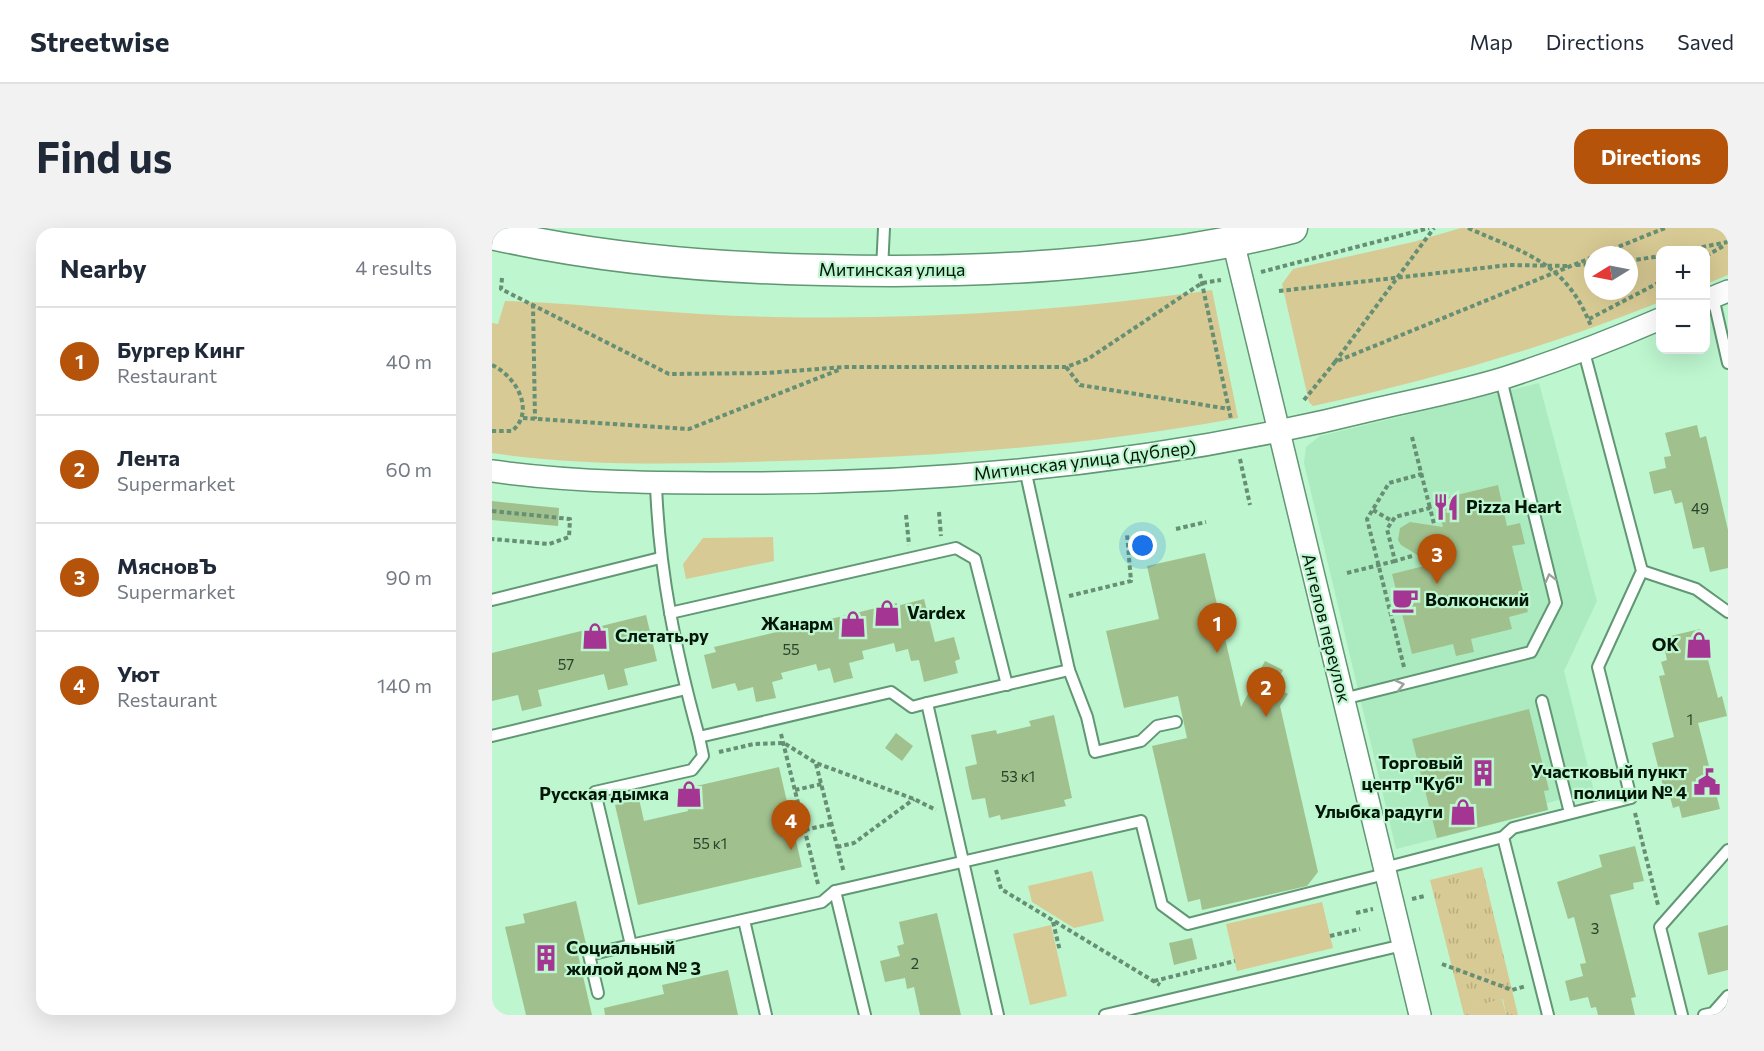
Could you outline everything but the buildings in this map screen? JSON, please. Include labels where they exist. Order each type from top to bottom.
[{"type":"main road","name":"Митинская улица","points":[[492,234],[538,236],[623,259],[775,269],[881,272],[1006,268],[1095,261],[1233,241],[1292,228]]},
{"type":"street","name":"Ангелов переулок","points":[[1233,241],[1420,1015]]},
{"type":"street","name":"Митинская улица (дублер)","points":[[492,471],[550,479],[656,484],[822,483],[1025,469],[1203,447],[1278,432],[1501,379],[1584,352],[1656,321]]},
{"type":"lane","points":[[881,272],[884,228]]},
{"type":"lane","points":[[1715,296],[1728,363]]},
{"type":"lane","points":[[598,993],[589,955],[822,902],[835,891],[1141,821],[1162,905],[1188,924],[1503,837],[1513,828],[1631,798],[1598,667],[1642,572],[1584,352]]},
{"type":"lane","points":[[1343,699],[1531,652],[1556,603],[1501,379]]},
{"type":"lane","points":[[1025,469],[1069,670],[1087,717],[1095,752],[1141,741],[1157,726],[1176,722]]},
{"type":"lane","points":[[631,945],[595,792],[692,770],[703,756],[686,689],[660,558],[656,484]]},
{"type":"lane","points":[[670,613],[956,548],[975,559],[1007,685]]},
{"type":"lane","points":[[492,600],[660,558]]},
{"type":"lane","points":[[1642,572],[1696,589],[1728,612]]},
{"type":"lane","points":[[699,737],[891,692],[912,707],[1069,670]]},
{"type":"lane","points":[[492,736],[686,689]]},
{"type":"lane","points":[[1542,701],[1570,813]]},
{"type":"lane","points":[[927,703],[998,1015]]},
{"type":"lane","points":[[1503,837],[1548,1015]]},
{"type":"lane","points":[[1682,1015],[1660,927],[1728,850]]},
{"type":"lane","points":[[835,891],[864,1015]]},
{"type":"lane","points":[[744,920],[766,1015]]},
{"type":"lane","points":[[1105,1015],[1403,945]]},
{"type":"lane","points":[[1704,1015],[1713,1013],[1728,996]]},
{"type":"path","points":[[502,278],[501,289],[669,374],[767,373],[844,367],[1066,367],[1088,359],[1202,283],[1241,277],[1429,228]]},
{"type":"path","points":[[1304,400],[1400,276],[1434,228]]},
{"type":"path","points":[[1468,228],[1549,265],[1583,306],[1593,329]]},
{"type":"path","points":[[1620,246],[1665,228]]},
{"type":"path","points":[[1708,246],[1728,242]]},
{"type":"path","points":[[1710,253],[1728,242]]},
{"type":"path","points":[[1638,260],[1656,257]]},
{"type":"path","points":[[1335,362],[1584,261]]},
{"type":"path","points":[[1278,291],[1509,265],[1584,265]]},
{"type":"path","points":[[1200,274],[1232,423]]},
{"type":"path","points":[[1588,319],[1656,284]]},
{"type":"path","points":[[533,304],[535,419]]},
{"type":"path","points":[[492,365],[509,376],[516,385],[522,404],[523,418],[512,431],[492,431]]},
{"type":"path","points":[[523,418],[689,429],[844,367]]},
{"type":"path","points":[[1066,367],[1080,385],[1229,409]]},
{"type":"path","points":[[1412,437],[1434,524]]},
{"type":"path","points":[[1239,456],[1250,505]]},
{"type":"path","points":[[1408,683],[1367,519],[1389,483],[1422,474]]},
{"type":"path","points":[[1395,561],[1387,529],[1395,517],[1430,508]]},
{"type":"path","points":[[1372,510],[1392,522]]},
{"type":"path","points":[[492,511],[570,519],[569,537],[549,544],[492,539]]},
{"type":"path","points":[[939,512],[942,551]]},
{"type":"path","points":[[906,515],[910,558]]},
{"type":"path","points":[[1176,529],[1206,522]]},
{"type":"path","points":[[1054,599],[1131,581],[1127,534]]},
{"type":"path","points":[[1347,573],[1412,556]]},
{"type":"path","points":[[703,756],[754,744],[784,743],[816,763],[914,799],[952,818]]},
{"type":"path","points":[[784,743],[822,902]]},
{"type":"path","points":[[816,763],[848,888]]},
{"type":"path","points":[[795,790],[822,784]]},
{"type":"path","points":[[1631,798],[1663,923]]},
{"type":"path","points":[[837,847],[854,843],[914,799]]},
{"type":"path","points":[[805,830],[831,824]]},
{"type":"path","points":[[993,855],[1001,889],[1182,997]]},
{"type":"path","points":[[1408,900],[1425,896]]},
{"type":"path","points":[[1356,913],[1375,908]]},
{"type":"path","points":[[1053,922],[1060,951]]},
{"type":"path","points":[[1330,936],[1360,929]]},
{"type":"path","points":[[1154,981],[1235,961]]},
{"type":"path","points":[[1442,964],[1512,990],[1540,983]]},
{"type":"shaded area","points":[[1539,383],[1597,601],[1564,671],[1594,791],[1547,803],[1548,810],[1396,849],[1304,463],[1306,447],[1320,436]]},
{"type":"green space","points":[[1461,228],[1728,228],[1728,275],[1710,282],[1710,246],[1656,246],[1656,304],[1575,334],[1489,361],[1313,406],[1309,402],[1282,284],[1293,269],[1413,242]]},
{"type":"green space","points":[[1212,290],[1238,418],[1068,443],[897,457],[637,463],[564,461],[492,453],[492,323],[498,324],[505,301],[739,316],[828,318],[1047,309]]},
{"type":"green space","points":[[773,537],[774,561],[686,579],[683,564],[703,538]]},
{"type":"green space","points":[[1482,867],[1518,1015],[1506,1015],[1503,999],[1468,1008],[1469,1015],[1464,1015],[1430,880]]},
{"type":"green space","points":[[1092,871],[1104,921],[1074,928],[1032,902],[1028,886]]},
{"type":"green space","points":[[1322,902],[1333,948],[1237,971],[1226,924]]},
{"type":"green space","points":[[1051,925],[1067,996],[1030,1005],[1013,934]]},
{"type":"green space","points":[[1502,999],[1506,1015],[1469,1015],[1467,1008]]},
{"type":"place","name":"Pizza Heart","points":[[1446,507]]},
{"type":"place","name":"МясновЪ","points":[[1437,584]]},
{"type":"place","name":"Волконский","points":[[1405,600]]},
{"type":"place","name":"Vardex","points":[[887,613]]},
{"type":"place","name":"Жанарм","points":[[853,624]]},
{"type":"place","name":"Слетать.ру","points":[[595,636]]},
{"type":"place","name":"OK","points":[[1699,645]]},
{"type":"place","name":"Бургер Кинг","points":[[1217,653]]},
{"type":"place","name":"Лента","points":[[1266,717]]},
{"type":"place","name":"Торговый центр \"Куб\"","points":[[1483,773]]},
{"type":"place","name":"Участковый пункт полиции № 4","points":[[1707,782]]},
{"type":"place","name":"Русская дымка","points":[[689,794]]},
{"type":"place","name":"Улыбка радуги","points":[[1463,812]]},
{"type":"place","name":"Уют","points":[[791,850]]},
{"type":"place","name":"Социальный жилой дом № 3","points":[[546,958]]}]
